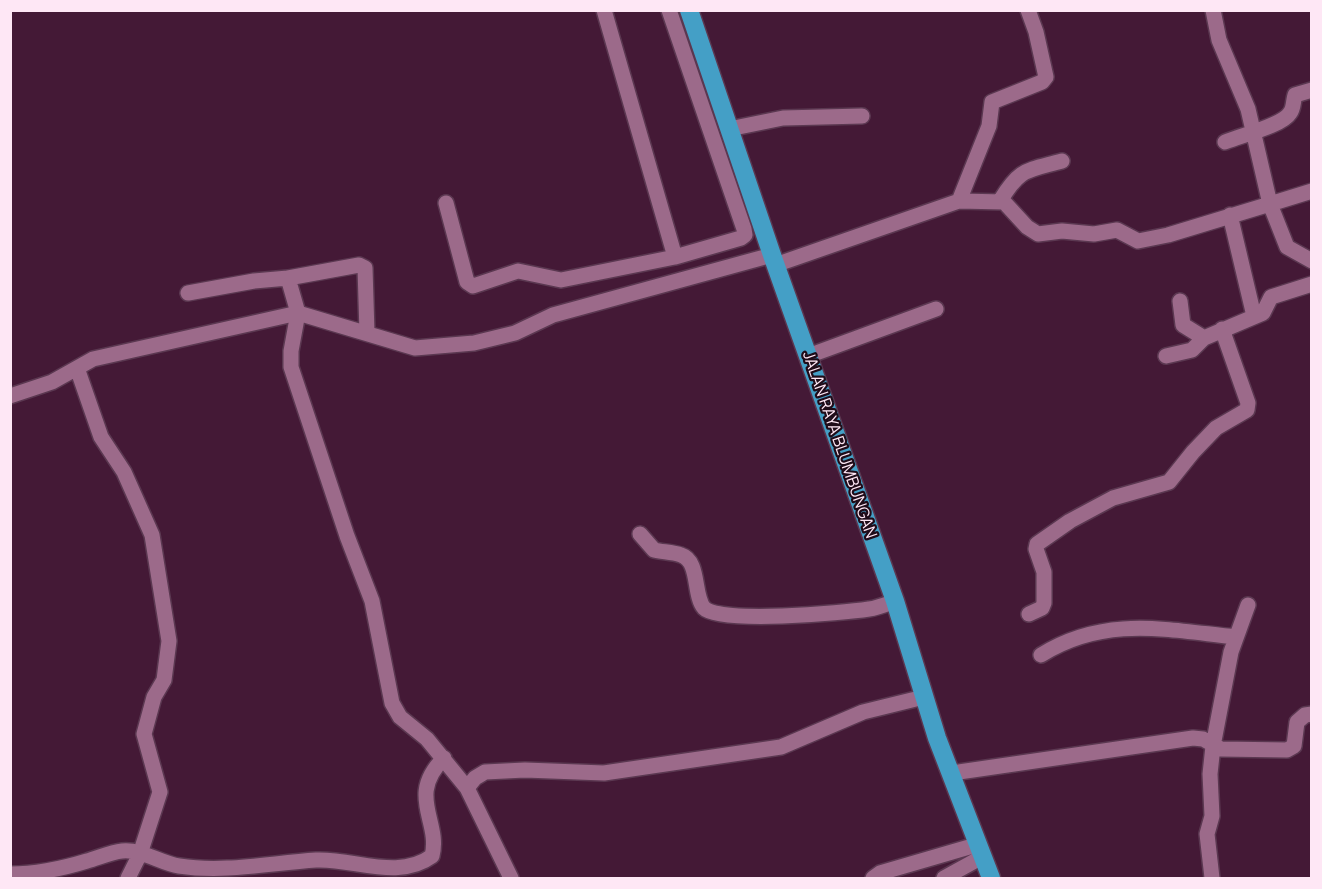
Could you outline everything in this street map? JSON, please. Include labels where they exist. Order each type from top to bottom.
[{"type":"main road","name":"JALAN RAYA BLUMBUNGAN","points":[[689,10],[774,260],[895,602],[924,697],[991,879]]},
{"type":"street","points":[[604,10],[675,257]]},
{"type":"street","points":[[446,203],[467,282],[473,286],[518,271],[561,280],[675,257],[734,242],[745,235],[669,10]]},
{"type":"street","points":[[959,201],[989,126],[992,102],[1042,82],[1046,77],[1036,32],[1028,10]]},
{"type":"street","points":[[1213,10],[1219,40],[1244,96],[1270,204],[1287,247],[1311,261]]},
{"type":"street","points":[[1225,142],[1252,131],[1280,124],[1293,110],[1295,95],[1311,90]]},
{"type":"street","points":[[729,129],[783,118],[862,116]]},
{"type":"street","points":[[1000,201],[1014,178],[1021,173],[1062,161]]},
{"type":"street","points":[[10,396],[52,382],[105,355],[298,313],[415,348],[474,343],[515,333],[554,315],[774,260],[959,201],[1000,201],[1027,227],[1038,234],[1062,231],[1094,234],[1117,230],[1138,240],[1168,235],[1311,191]]},
{"type":"street","points":[[1230,215],[1254,316]]},
{"type":"street","points":[[188,293],[359,265],[365,268],[367,333]]},
{"type":"street","points":[[288,278],[298,313],[291,351],[291,367],[347,536],[372,601],[392,703],[400,717],[427,738],[467,788],[511,879]]},
{"type":"street","points":[[1166,356],[1191,350],[1204,338],[1266,310],[1266,303],[1271,297],[1311,284]]},
{"type":"street","points":[[1180,301],[1183,325],[1204,338]]},
{"type":"street","points":[[808,356],[936,309]]},
{"type":"street","points":[[1029,614],[1042,608],[1044,603],[1044,572],[1036,549],[1037,544],[1070,521],[1113,498],[1169,482],[1216,428],[1247,410],[1248,403],[1222,329]]},
{"type":"street","points":[[77,368],[101,437],[124,472],[152,535],[169,641],[164,680],[154,698],[144,735],[160,792],[140,854],[128,879]]},
{"type":"street","points":[[640,534],[654,550],[681,554],[686,558],[692,568],[700,602],[704,608],[716,615],[784,616],[870,609],[895,602]]},
{"type":"street","points":[[1212,879],[1207,834],[1212,816],[1210,774],[1213,746],[1231,652],[1248,604]]},
{"type":"street","points":[[1041,655],[1084,634],[1140,626],[1182,629],[1236,637]]},
{"type":"street","points":[[467,788],[475,778],[485,772],[525,770],[604,773],[781,747],[863,712],[924,697]]},
{"type":"street","points":[[952,772],[1193,738],[1203,739],[1213,746],[1254,751],[1287,750],[1294,746],[1297,722],[1305,715],[1311,714]]},
{"type":"street","points":[[10,874],[36,874],[120,851],[140,854],[179,866],[227,870],[318,860],[342,861],[374,868],[414,865],[432,856],[433,837],[426,809],[427,798],[431,772],[444,758]]},
{"type":"street","points":[[873,879],[880,873],[979,851]]},
{"type":"street","points":[[944,879],[979,851]]}]
